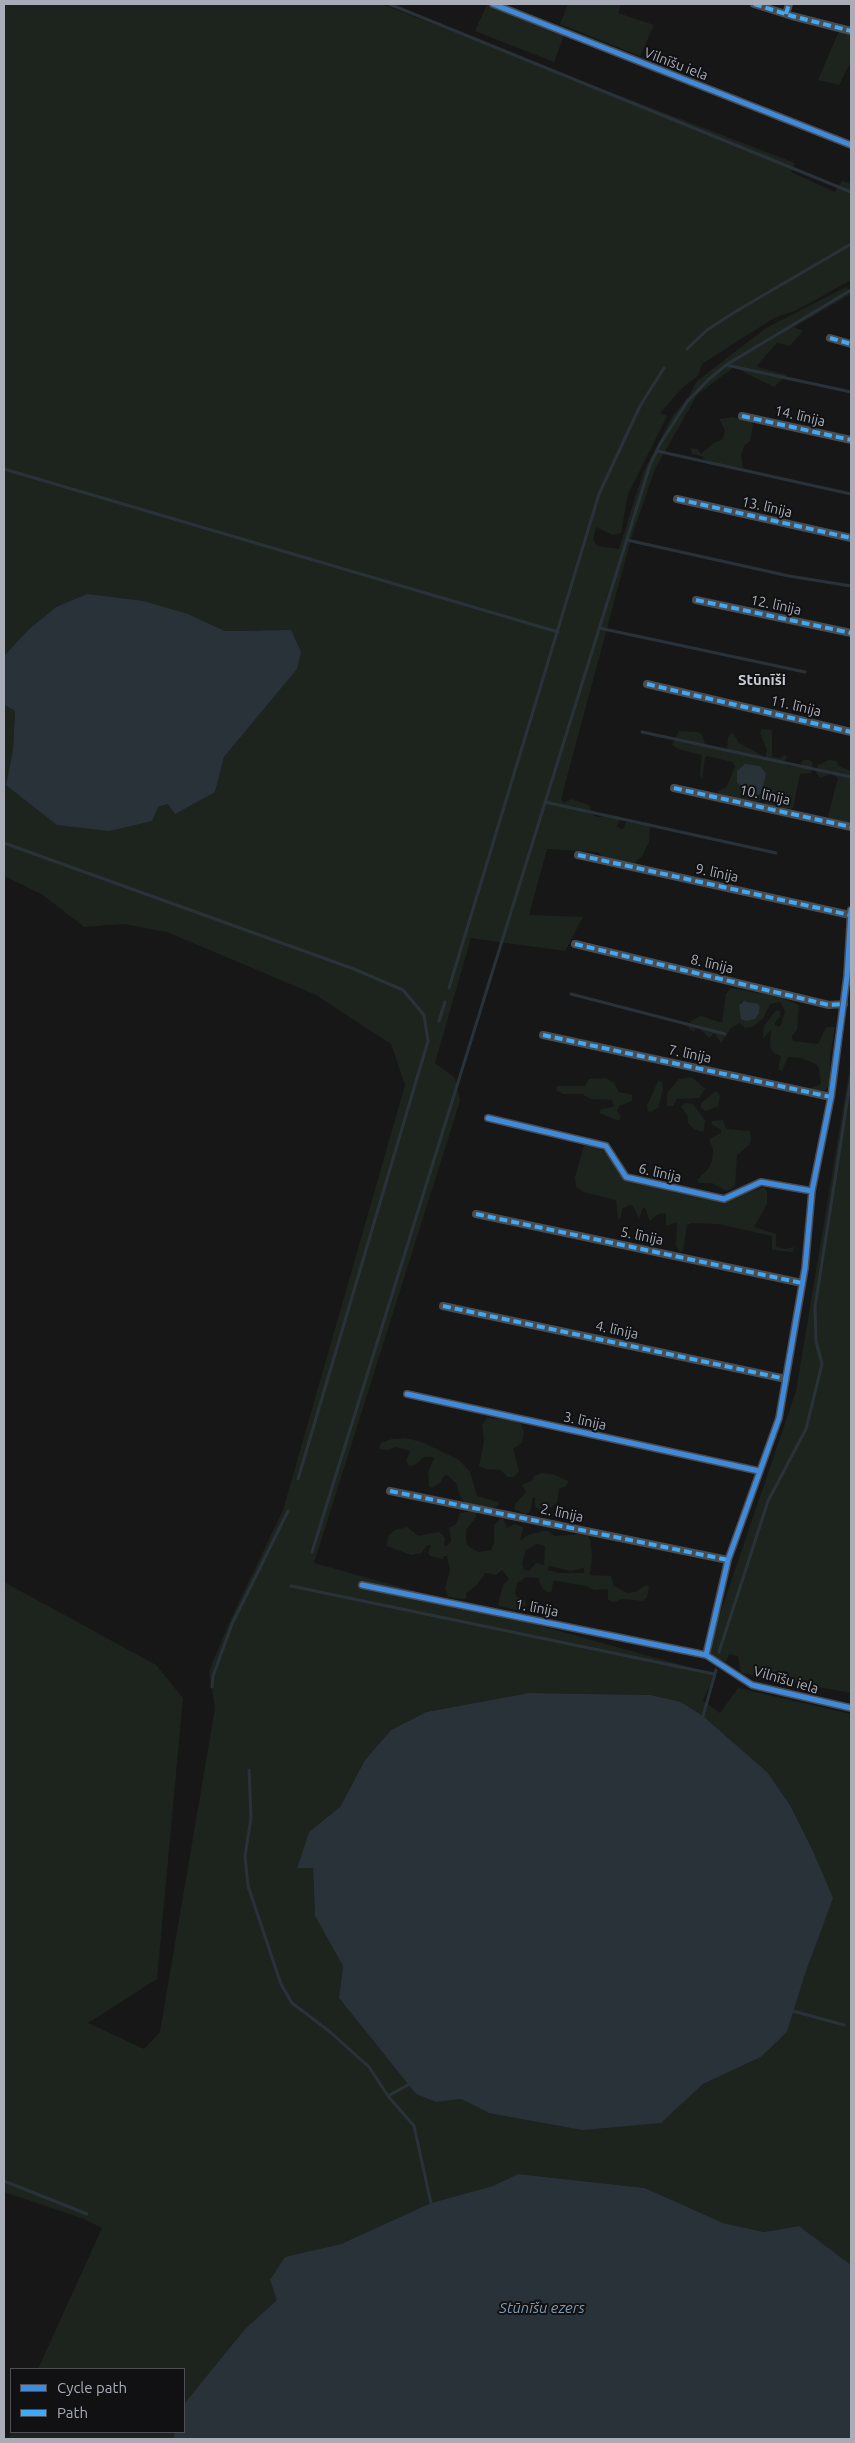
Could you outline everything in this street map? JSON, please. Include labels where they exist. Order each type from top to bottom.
[{"type":"street","name":"Vilnīšu iela","points":[[493,4],[851,145]]},
{"type":"street","points":[[754,4],[851,31]]},
{"type":"street","points":[[786,14],[789,4]]},
{"type":"street","points":[[830,338],[851,344]]},
{"type":"street","name":"14. līnija","points":[[742,416],[851,440]]},
{"type":"street","name":"13. līnija","points":[[677,499],[851,538]]},
{"type":"street","name":"12. līnija","points":[[696,600],[851,633]]},
{"type":"street","name":"11. līnija","points":[[647,684],[851,732]]},
{"type":"street","name":"10. līnija","points":[[674,788],[851,827]]},
{"type":"street","name":"9. līnija","points":[[578,855],[851,912]]},
{"type":"street","points":[[706,1656],[728,1560],[779,1418],[806,1268],[812,1192],[831,1097],[844,1004],[851,912]]},
{"type":"street","name":"8. līnija","points":[[575,944],[829,1005],[844,1004]]},
{"type":"street","name":"7. līnija","points":[[543,1035],[831,1097]]},
{"type":"street","name":"6. līnija","points":[[488,1118],[606,1146],[626,1177],[724,1199],[761,1182],[812,1192]]},
{"type":"street","name":"5. līnija","points":[[476,1214],[802,1283]]},
{"type":"street","name":"4. līnija","points":[[444,1306],[786,1379]]},
{"type":"street","name":"3. līnija","points":[[407,1394],[759,1471]]},
{"type":"street","name":"2. līnija","points":[[390,1491],[728,1560]]},
{"type":"street","name":"1. līnija","points":[[362,1584],[706,1656],[719,1663]]},
{"type":"street","name":"Vilnīšu iela","points":[[719,1663],[752,1685],[851,1708]]},
{"type":"shaded area","points":[[4,4],[381,4],[795,163],[791,172],[835,192],[842,181],[851,184],[851,280],[797,310],[774,318],[702,364],[698,376],[683,387],[660,413],[667,416],[628,494],[621,533],[613,535],[596,527],[593,540],[597,546],[619,549],[643,473],[672,417],[689,396],[697,381],[766,328],[846,287],[851,292],[851,294],[794,327],[803,331],[790,346],[777,343],[760,362],[757,367],[787,375],[774,387],[734,367],[697,395],[655,469],[631,539],[561,799],[564,803],[571,799],[589,805],[592,814],[597,817],[619,816],[620,819],[617,826],[621,829],[624,828],[626,822],[637,824],[647,822],[650,827],[649,842],[642,856],[634,863],[605,859],[598,852],[547,849],[529,915],[583,917],[565,951],[471,938],[435,1063],[455,1078],[460,1101],[314,1563],[714,1674],[703,1701],[720,1713],[738,1688],[851,1714],[851,2265],[799,2226],[764,2232],[723,2223],[645,2188],[518,2174],[493,2186],[431,2203],[341,2244],[285,2258],[277,2300],[245,2329],[185,2406],[185,2368],[38,2368],[102,2228],[84,2219],[4,2192],[4,1582],[156,1665],[183,1698],[157,1979],[88,2023],[144,2049],[160,2032],[215,1708],[209,1671],[229,1623],[283,1510],[405,1085],[391,1044],[316,995],[167,932],[124,924],[84,927],[43,895],[4,876],[4,705],[15,711],[13,750],[6,785],[158,807],[215,792],[224,757],[297,669],[261,630],[225,631],[188,614],[87,594],[56,607],[27,631],[5,655],[4,662]],"holes":[[[529,1693],[651,1695],[681,1702],[703,1716],[767,1772],[790,1805],[812,1849],[806,1971],[787,2032],[761,2057],[703,2084],[661,2123],[489,2113],[461,2099],[436,2102],[416,2094],[339,1998],[343,1966],[315,1916],[313,1868],[297,1867],[309,1832],[340,1807],[365,1760],[391,1730],[426,1712]]]},
{"type":"shaded area","points":[[487,4],[564,35],[554,62],[475,31]]},
{"type":"shaded area","points":[[568,4],[621,4],[618,13],[654,25],[640,56],[560,24]]},
{"type":"shaded area","points":[[839,31],[851,34],[851,61],[839,85],[818,80]]},
{"type":"shaded area","points":[[733,417],[751,422],[753,425],[750,441],[744,446],[741,455],[743,468],[708,464],[702,456],[692,454],[690,448],[697,449],[701,454],[714,443],[723,439],[725,430],[719,419]]},
{"type":"shaded area","points":[[762,729],[772,730],[772,757],[779,758],[785,755],[787,757],[784,764],[788,766],[800,767],[803,760],[810,760],[813,764],[811,773],[800,774],[793,808],[791,809],[765,805],[764,801],[768,792],[764,793],[761,800],[754,803],[721,795],[717,792],[728,784],[735,766],[732,762],[707,756],[705,758],[702,779],[700,775],[702,755],[678,749],[672,745],[679,731],[698,732],[702,735],[706,747],[727,750],[728,737],[733,733],[739,743],[765,757],[767,750],[760,733]]},
{"type":"shaded area","points":[[829,760],[837,761],[838,766],[851,771],[851,824],[829,819],[828,816],[838,778],[831,774],[820,778],[816,772],[818,765]]},
{"type":"shaded area","points":[[731,988],[779,997],[799,1005],[797,1030],[792,1036],[793,1041],[818,1044],[826,1027],[835,1027],[830,1056],[830,1080],[826,1090],[814,1091],[809,1089],[821,1084],[819,1068],[816,1064],[801,1058],[788,1057],[782,1071],[778,1069],[781,1056],[774,1053],[770,1047],[771,1030],[763,1039],[764,1026],[775,1011],[780,1010],[780,1016],[774,1024],[779,1027],[781,1025],[785,1011],[780,1002],[770,1004],[763,1018],[753,1027],[745,1028],[740,1023],[731,1028],[721,1043],[714,1033],[709,1038],[699,1028],[696,1028],[694,1032],[688,1028],[691,1021],[701,1016],[722,1023],[726,994]],"holes":[[[748,1001],[760,1009],[755,1019],[739,1005],[741,1002]]]},
{"type":"shaded area","points":[[851,1060],[851,1693],[741,1673],[738,1656],[729,1654],[726,1662],[706,1655],[796,1391]]},
{"type":"shaded area","points":[[692,1077],[705,1089],[699,1098],[677,1099],[673,1106],[667,1106],[667,1093],[679,1079]]},
{"type":"shaded area","points":[[606,1078],[614,1083],[619,1092],[632,1095],[632,1101],[619,1106],[617,1111],[621,1116],[619,1121],[599,1113],[601,1109],[614,1107],[612,1100],[591,1099],[582,1094],[563,1094],[556,1090],[557,1086],[585,1086],[589,1079]]},
{"type":"shaded area","points":[[658,1081],[662,1082],[663,1090],[658,1108],[650,1112],[647,1106]]},
{"type":"shaded area","points":[[716,1091],[720,1096],[718,1106],[706,1111],[701,1108],[701,1103]]},
{"type":"shaded area","points":[[685,1103],[693,1104],[705,1120],[702,1132],[694,1129],[688,1123],[688,1116],[681,1107]]},
{"type":"shaded area","points":[[723,1120],[726,1129],[750,1131],[751,1139],[750,1144],[737,1155],[735,1186],[730,1190],[724,1190],[712,1183],[699,1183],[697,1180],[708,1169],[712,1161],[713,1150],[709,1139],[721,1133],[721,1130],[711,1124],[712,1121]]},
{"type":"shaded area","points":[[584,1146],[591,1146],[604,1151],[612,1159],[616,1169],[625,1178],[643,1185],[666,1188],[676,1193],[728,1200],[764,1187],[767,1192],[767,1204],[754,1227],[776,1234],[776,1247],[786,1249],[794,1247],[793,1252],[772,1250],[772,1236],[718,1224],[691,1223],[687,1225],[683,1251],[680,1252],[676,1246],[677,1222],[666,1226],[666,1213],[658,1214],[650,1221],[645,1208],[643,1208],[639,1218],[632,1205],[629,1205],[622,1209],[621,1218],[618,1219],[616,1200],[583,1192],[576,1187],[575,1177]]},
{"type":"shaded area","points":[[487,1418],[512,1420],[521,1424],[524,1432],[522,1443],[513,1449],[519,1471],[514,1477],[508,1477],[500,1470],[486,1469],[479,1466],[484,1441],[482,1425]]},
{"type":"shaded area","points":[[405,1438],[422,1442],[459,1460],[470,1472],[477,1496],[498,1502],[499,1505],[494,1508],[465,1503],[460,1496],[456,1483],[447,1475],[444,1476],[440,1483],[432,1488],[429,1487],[428,1472],[434,1459],[433,1457],[424,1457],[415,1465],[409,1466],[406,1461],[410,1451],[396,1447],[388,1450],[379,1449],[381,1443],[392,1439]]},
{"type":"shaded area","points":[[541,1473],[552,1474],[569,1481],[566,1486],[559,1489],[557,1503],[548,1509],[540,1510],[535,1506],[535,1497],[533,1497],[530,1512],[525,1514],[514,1509],[515,1504],[526,1492],[522,1485],[532,1481],[534,1476]]},
{"type":"shaded area","points":[[476,1512],[476,1517],[466,1530],[466,1541],[468,1546],[478,1552],[491,1550],[494,1543],[494,1525],[500,1519],[503,1519],[507,1528],[514,1524],[523,1528],[520,1541],[528,1535],[543,1531],[548,1531],[555,1536],[580,1534],[588,1536],[592,1556],[590,1575],[611,1576],[614,1586],[627,1593],[635,1592],[646,1585],[649,1586],[647,1597],[643,1601],[622,1599],[614,1602],[608,1600],[608,1589],[594,1590],[586,1586],[556,1581],[553,1581],[552,1590],[549,1593],[542,1588],[538,1578],[526,1577],[517,1583],[515,1594],[517,1597],[525,1600],[526,1605],[516,1610],[499,1606],[498,1604],[503,1585],[509,1579],[502,1570],[496,1575],[485,1573],[477,1585],[466,1593],[467,1598],[448,1597],[445,1589],[450,1570],[447,1556],[444,1556],[443,1559],[430,1556],[428,1553],[431,1545],[426,1546],[422,1553],[411,1555],[387,1546],[388,1536],[395,1530],[407,1527],[418,1536],[439,1532],[445,1538],[444,1546],[448,1545],[451,1541],[449,1528],[456,1524],[460,1513]],"holes":[[[536,1544],[545,1546],[544,1565],[536,1563],[529,1571],[524,1570],[522,1563],[526,1550]],[[549,1566],[571,1571],[584,1568],[584,1573],[559,1573],[547,1570]]]},
{"type":"shaded area","points":[[10,2433],[175,2433],[173,2439],[8,2439]]},
{"type":"water","points":[[87,594],[143,601],[188,614],[225,631],[291,630],[301,652],[297,669],[224,757],[215,792],[175,814],[168,804],[158,807],[152,821],[109,831],[57,825],[6,785],[13,750],[15,711],[4,705],[5,655],[27,631],[56,607]]},
{"type":"water","points":[[745,764],[760,766],[766,774],[761,793],[757,796],[751,796],[737,782],[737,771]]},
{"type":"water","points":[[744,1001],[758,1004],[760,1007],[755,1019],[746,1021],[741,1019],[739,1005]]},
{"type":"water","points":[[529,1693],[651,1695],[681,1702],[703,1716],[767,1772],[790,1805],[812,1849],[833,1898],[806,1971],[787,2032],[761,2057],[703,2084],[661,2123],[582,2130],[489,2113],[461,2099],[436,2102],[416,2094],[339,1998],[343,1966],[315,1916],[313,1868],[297,1868],[309,1832],[340,1807],[365,1760],[391,1730],[426,1712]]},
{"type":"water","name":"Stūnīšu ezers","points":[[518,2174],[645,2188],[723,2223],[764,2232],[799,2226],[851,2265],[851,2439],[173,2439],[175,2433],[185,2433],[185,2403],[245,2329],[277,2300],[270,2280],[285,2257],[341,2244],[431,2203],[493,2186]]},
{"type":"waterway","points":[[389,4],[851,192]]},
{"type":"waterway","points":[[687,349],[707,330],[733,313],[851,244]]},
{"type":"waterway","points":[[312,1552],[650,465],[660,444],[687,402],[708,380],[726,365],[851,290]]},
{"type":"waterway","points":[[726,365],[851,392]]},
{"type":"waterway","points":[[449,988],[599,494],[640,406],[664,368]]},
{"type":"waterway","points":[[657,451],[851,494]]},
{"type":"waterway","points":[[4,469],[558,632]]},
{"type":"waterway","points":[[627,540],[789,576],[851,586]]},
{"type":"waterway","points":[[599,628],[805,672]]},
{"type":"waterway","points":[[642,732],[851,777]]},
{"type":"waterway","points":[[545,802],[776,853]]},
{"type":"waterway","points":[[4,843],[354,969],[403,990],[424,1015],[428,1041],[298,1479]]},
{"type":"waterway","points":[[571,994],[725,1034]]},
{"type":"waterway","points":[[439,1021],[445,1002]]},
{"type":"waterway","points":[[719,1652],[768,1501],[806,1429],[822,1364],[816,1341],[815,1307],[851,1077]]},
{"type":"waterway","points":[[212,1687],[213,1676],[232,1624],[288,1511]]},
{"type":"waterway","points":[[291,1586],[714,1674]]},
{"type":"waterway","points":[[703,1716],[716,1670]]},
{"type":"waterway","points":[[249,1770],[251,1818],[245,1856],[248,1886],[281,1984],[292,2003],[329,2031],[369,2067],[388,2096]]},
{"type":"waterway","points":[[793,2011],[844,2025]]},
{"type":"waterway","points":[[408,2085],[388,2096],[414,2126],[431,2203]]},
{"type":"waterway","points":[[4,2181],[87,2214]]},
{"type":"marked path","points":[[754,4],[851,31]]},
{"type":"marked path","points":[[786,14],[789,4]]},
{"type":"marked path","points":[[830,338],[851,344]]},
{"type":"marked path","points":[[742,416],[851,440]]},
{"type":"marked path","points":[[677,499],[851,538]]},
{"type":"marked path","points":[[696,600],[851,633]]},
{"type":"marked path","points":[[647,684],[851,732]]},
{"type":"marked path","points":[[674,788],[851,827]]},
{"type":"marked path","points":[[578,855],[850,915]]},
{"type":"marked path","points":[[575,944],[829,1005],[844,1004]]},
{"type":"marked path","points":[[543,1035],[831,1097]]},
{"type":"marked path","points":[[476,1214],[802,1283]]},
{"type":"marked path","points":[[443,1306],[786,1379]]},
{"type":"marked path","points":[[390,1491],[728,1560]]},
{"type":"cycle path","points":[[493,4],[851,145]]},
{"type":"cycle path","points":[[851,910],[847,976],[831,1097],[812,1191],[805,1268],[779,1418],[728,1560],[706,1655],[752,1685],[851,1708]]},
{"type":"cycle path","points":[[488,1118],[606,1146],[626,1177],[724,1199],[761,1182],[812,1191]]},
{"type":"cycle path","points":[[407,1394],[759,1471]]},
{"type":"cycle path","points":[[362,1585],[706,1655]]},
{"type":"district","name":"Stūnīši","points":[[762,680]]}]
